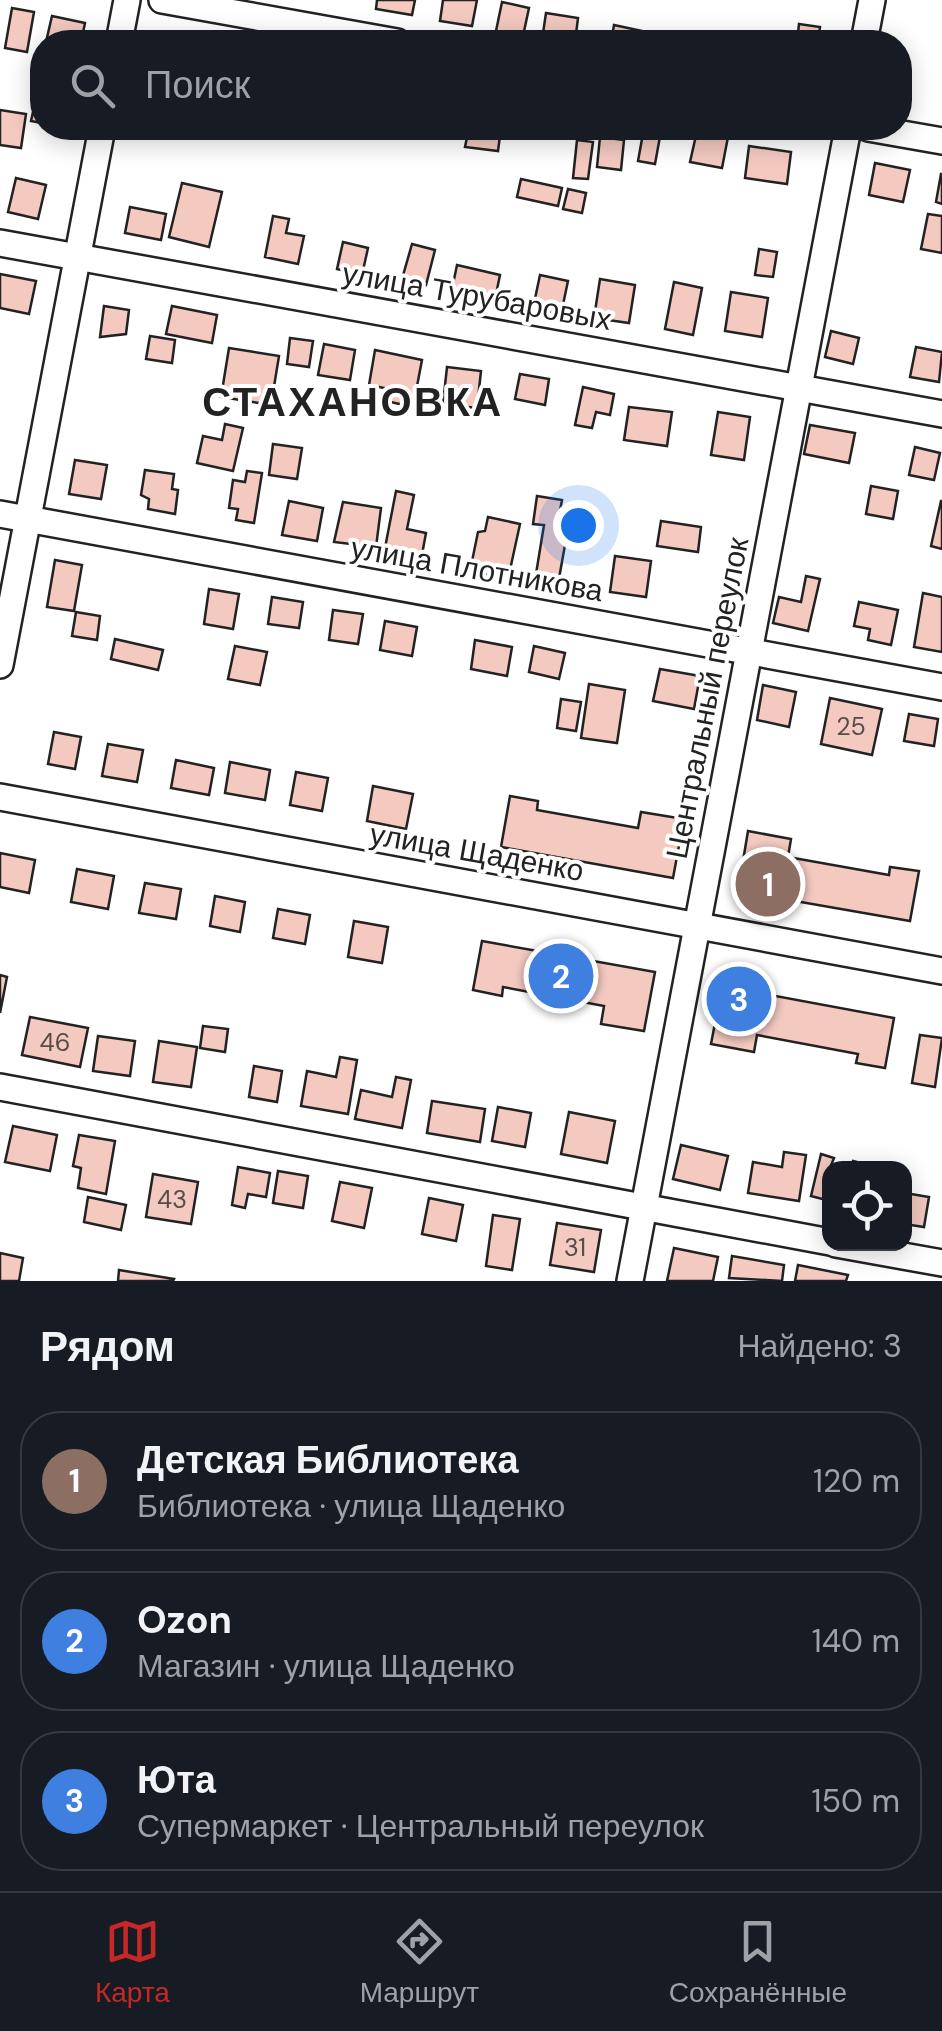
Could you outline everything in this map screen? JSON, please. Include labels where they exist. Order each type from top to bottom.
[{"type":"street","points":[[121,30],[127,0]]},
{"type":"street","points":[[162,0],[330,30]]},
{"type":"street","points":[[866,30],[872,0]]},
{"type":"street","points":[[912,136],[942,141]]},
{"type":"street","points":[[0,665],[100,140]]},
{"type":"street","name":"Центральный переулок","points":[[630,1281],[846,140]]},
{"type":"street","name":"улица Турубаровых","points":[[0,242],[942,414]]},
{"type":"street","name":"улица Плотникова","points":[[0,514],[942,687]]},
{"type":"street","name":"улица Щаденко","points":[[0,797],[942,971]]},
{"type":"street","points":[[0,1087],[822,1241]]},
{"type":"street","points":[[875,1251],[942,1264]]},
{"type":"building","points":[[377,0],[415,0],[412,15],[376,9]]},
{"type":"building","points":[[443,0],[477,0],[472,26],[440,21]]},
{"type":"building","points":[[502,2],[529,8],[524,30],[496,30]]},
{"type":"building","points":[[12,8],[34,12],[27,52],[5,48]]},
{"type":"building","points":[[546,13],[578,18],[576,30],[543,30]]},
{"type":"building","points":[[52,16],[85,23],[84,30],[49,30]]},
{"type":"building","points":[[799,24],[820,27],[820,30],[798,30]]},
{"type":"building","points":[[0,110],[26,114],[21,148],[0,145]]},
{"type":"building","points":[[466,140],[499,140],[498,151],[465,147]]},
{"type":"building","points":[[577,140],[593,142],[588,179],[573,178]]},
{"type":"building","points":[[600,140],[624,140],[621,170],[597,167]]},
{"type":"building","points":[[642,140],[659,140],[655,164],[638,161]]},
{"type":"building","points":[[695,140],[727,140],[722,168],[690,162]]},
{"type":"building","points":[[749,146],[791,152],[787,184],[745,178]]},
{"type":"building","points":[[875,163],[910,170],[903,202],[869,195]]},
{"type":"building","points":[[942,174],[942,204],[936,202]]},
{"type":"building","points":[[16,178],[46,185],[38,219],[8,212]]},
{"type":"building","points":[[521,179],[562,188],[558,206],[517,197]]},
{"type":"building","points":[[182,183],[222,192],[209,247],[169,237]]},
{"type":"building","points":[[568,189],[586,193],[582,213],[563,209]]},
{"type":"building","points":[[130,207],[166,214],[161,240],[125,233]]},
{"type":"building","points":[[928,214],[942,216],[942,253],[921,249]]},
{"type":"building","points":[[273,216],[289,219],[286,233],[304,236],[298,264],[265,257]]},
{"type":"building","points":[[343,242],[368,248],[362,275],[337,269]]},
{"type":"building","points":[[412,244],[435,250],[426,285],[402,279]]},
{"type":"building","points":[[759,249],[777,252],[773,277],[755,275]]},
{"type":"building","points":[[457,265],[500,275],[494,304],[451,294]]},
{"type":"building","points":[[0,274],[36,281],[29,314],[0,308]]},
{"type":"building","points":[[540,275],[568,281],[561,314],[533,308]]},
{"type":"building","points":[[600,279],[635,285],[629,323],[594,318]]},
{"type":"building","points":[[674,282],[702,288],[693,335],[665,329]]},
{"type":"building","points":[[731,292],[768,298],[762,337],[725,331]]},
{"type":"building","points":[[104,306],[129,310],[126,334],[100,337]]},
{"type":"building","points":[[172,306],[217,315],[212,343],[166,334]]},
{"type":"building","points":[[831,331],[859,338],[853,364],[825,357]]},
{"type":"building","points":[[150,336],[175,340],[172,363],[146,359]]},
{"type":"building","points":[[290,338],[313,341],[309,367],[287,364]]},
{"type":"building","points":[[324,344],[355,350],[350,380],[318,375]]},
{"type":"building","points":[[916,347],[942,352],[939,382],[910,377]]},
{"type":"building","points":[[229,348],[279,356],[271,405],[221,397]]},
{"type":"building","points":[[375,350],[422,360],[413,407],[386,401],[389,389],[369,385]]},
{"type":"building","points":[[447,367],[481,371],[477,408],[443,404]]},
{"type":"building","points":[[520,374],[549,379],[545,405],[515,399]]},
{"type":"building","points":[[583,387],[614,394],[610,415],[596,412],[592,428],[575,425]]},
{"type":"building","points":[[629,407],[672,412],[667,446],[624,440]]},
{"type":"building","points":[[718,412],[750,417],[744,460],[711,455]]},
{"type":"building","points":[[225,424],[243,428],[233,471],[197,463],[203,436],[222,440]]},
{"type":"building","points":[[810,425],[855,433],[849,463],[804,454]]},
{"type":"building","points":[[273,444],[302,448],[297,479],[269,475]]},
{"type":"building","points":[[915,447],[940,453],[934,480],[909,475]]},
{"type":"building","points":[[75,460],[107,465],[101,499],[69,494]]},
{"type":"building","points":[[145,470],[174,474],[172,489],[178,490],[175,514],[148,509],[149,499],[141,495]]},
{"type":"building","points":[[247,471],[262,473],[254,523],[236,520],[238,509],[229,508],[233,480],[245,482]]},
{"type":"building","points":[[871,486],[898,491],[893,519],[866,514]]},
{"type":"building","points":[[396,491],[414,495],[407,529],[426,533],[421,560],[384,553]]},
{"type":"building","points":[[537,496],[562,500],[558,521],[585,525],[581,548],[565,545],[558,584],[535,580],[544,525],[533,524]]},
{"type":"building","points":[[289,501],[323,508],[317,541],[282,535]]},
{"type":"building","points":[[942,501],[942,549],[931,546]]},
{"type":"building","points":[[343,502],[381,508],[376,547],[334,542]]},
{"type":"building","points":[[488,517],[520,524],[508,579],[470,571],[478,532],[485,531]]},
{"type":"building","points":[[661,521],[701,527],[698,552],[657,546]]},
{"type":"building","points":[[615,556],[651,561],[646,597],[610,592]]},
{"type":"building","points":[[55,560],[82,565],[74,611],[47,607]]},
{"type":"building","points":[[806,576],[820,579],[808,631],[773,623],[779,597],[801,602]]},
{"type":"building","points":[[209,589],[239,594],[233,629],[204,624]]},
{"type":"building","points":[[923,593],[942,597],[942,652],[914,647]]},
{"type":"building","points":[[272,597],[303,602],[299,628],[268,624]]},
{"type":"building","points":[[859,602],[898,610],[891,645],[868,640],[870,629],[854,626]]},
{"type":"building","points":[[333,610],[363,614],[358,644],[329,640]]},
{"type":"building","points":[[76,612],[100,616],[97,640],[72,636]]},
{"type":"building","points":[[385,621],[417,627],[412,656],[380,650]]},
{"type":"building","points":[[115,639],[163,650],[158,670],[111,659]]},
{"type":"building","points":[[475,640],[512,647],[507,676],[471,669]]},
{"type":"building","points":[[235,646],[267,652],[260,685],[228,679]]},
{"type":"building","points":[[534,646],[565,653],[559,679],[529,672]]},
{"type":"building","points":[[660,669],[700,676],[694,709],[653,701]]},
{"type":"building","points":[[589,684],[625,690],[617,743],[581,738]]},
{"type":"building","points":[[763,685],[796,692],[789,727],[757,720]]},
{"type":"building","points":[[830,698],[882,709],[872,755],[821,744]]},
{"type":"building","points":[[561,699],[581,702],[576,731],[557,728]]},
{"type":"building","points":[[909,714],[938,719],[934,746],[904,741]]},
{"type":"building","points":[[54,732],[81,737],[75,769],[48,764]]},
{"type":"building","points":[[108,744],[143,750],[137,782],[102,776]]},
{"type":"building","points":[[176,760],[214,768],[209,795],[171,788]]},
{"type":"building","points":[[230,762],[270,770],[265,800],[225,793]]},
{"type":"building","points":[[296,772],[328,778],[322,811],[290,805]]},
{"type":"building","points":[[373,786],[413,794],[406,829],[367,821]]},
{"type":"building","points":[[510,796],[538,801],[537,810],[638,828],[641,812],[684,819],[673,878],[501,847]]},
{"type":"building","points":[[748,831],[791,839],[788,857],[889,875],[890,867],[919,871],[910,921],[738,891]]},
{"type":"building","points":[[0,853],[35,860],[29,893],[0,887]]},
{"type":"building","points":[[77,869],[114,876],[108,909],[71,902]]},
{"type":"building","points":[[145,883],[181,889],[176,919],[139,913]]},
{"type":"building","points":[[215,896],[245,902],[240,932],[210,926]]},
{"type":"building","points":[[278,909],[310,915],[305,944],[273,938]]},
{"type":"building","points":[[354,921],[388,927],[382,963],[348,957]]},
{"type":"building","points":[[482,941],[655,972],[644,1031],[601,1024],[604,1006],[503,987],[502,996],[473,990]]},
{"type":"building","points":[[0,975],[7,977],[0,1013]]},
{"type":"building","points":[[722,986],[894,1018],[885,1068],[856,1063],[858,1054],[757,1035],[754,1052],[711,1044]]},
{"type":"building","points":[[30,1017],[88,1028],[80,1067],[22,1055]]},
{"type":"building","points":[[203,1026],[228,1029],[225,1052],[200,1048]]},
{"type":"building","points":[[920,1035],[942,1038],[935,1087],[912,1083]]},
{"type":"building","points":[[98,1036],[135,1041],[130,1076],[93,1071]]},
{"type":"building","points":[[159,1041],[197,1047],[191,1087],[153,1082]]},
{"type":"building","points":[[340,1057],[357,1060],[348,1114],[301,1106],[307,1071],[336,1077]]},
{"type":"building","points":[[254,1066],[282,1071],[277,1102],[249,1097]]},
{"type":"building","points":[[396,1077],[411,1080],[402,1128],[355,1119],[361,1090],[392,1097]]},
{"type":"building","points":[[432,1101],[485,1109],[480,1142],[427,1133]]},
{"type":"building","points":[[498,1107],[531,1113],[525,1147],[492,1141]]},
{"type":"building","points":[[569,1112],[615,1121],[607,1163],[561,1154]]},
{"type":"building","points":[[13,1126],[57,1135],[50,1171],[5,1162]]},
{"type":"building","points":[[79,1135],[115,1141],[106,1194],[78,1188],[81,1168],[73,1166]]},
{"type":"building","points":[[681,1145],[728,1156],[720,1190],[673,1179]]},
{"type":"building","points":[[784,1152],[806,1155],[799,1201],[748,1193],[753,1162],[782,1167]]},
{"type":"building","points":[[821,1154],[834,1158],[822,1161],[822,1199],[811,1196]]},
{"type":"building","points":[[238,1167],[270,1173],[266,1197],[248,1194],[245,1208],[232,1205]]},
{"type":"building","points":[[278,1171],[308,1176],[303,1208],[273,1203]]},
{"type":"building","points":[[153,1174],[198,1182],[191,1224],[146,1217]]},
{"type":"building","points":[[340,1182],[372,1188],[364,1228],[332,1221]]},
{"type":"building","points":[[912,1194],[929,1197],[924,1227],[912,1225]]},
{"type":"building","points":[[88,1197],[126,1205],[121,1230],[84,1222]]},
{"type":"building","points":[[429,1198],[463,1205],[456,1241],[422,1234]]},
{"type":"building","points":[[493,1215],[520,1219],[512,1270],[486,1266]]},
{"type":"building","points":[[557,1223],[601,1230],[594,1272],[550,1265]]},
{"type":"building","points":[[674,1248],[718,1257],[713,1281],[667,1281]]},
{"type":"building","points":[[0,1253],[23,1258],[19,1281],[0,1281]]},
{"type":"building","points":[[732,1256],[784,1265],[782,1281],[729,1278]]},
{"type":"building","points":[[798,1265],[848,1275],[846,1281],[795,1281]]},
{"type":"building","points":[[119,1270],[174,1279],[118,1281]]},
{"type":"place","name":"Детская Библиотека","points":[[768,884]]},
{"type":"place","name":"Ozon","points":[[561,976]]},
{"type":"place","name":"Юта","points":[[739,999]]},
{"type":"district","name":"СТАХАНОВКА","points":[[353,402]]}]
